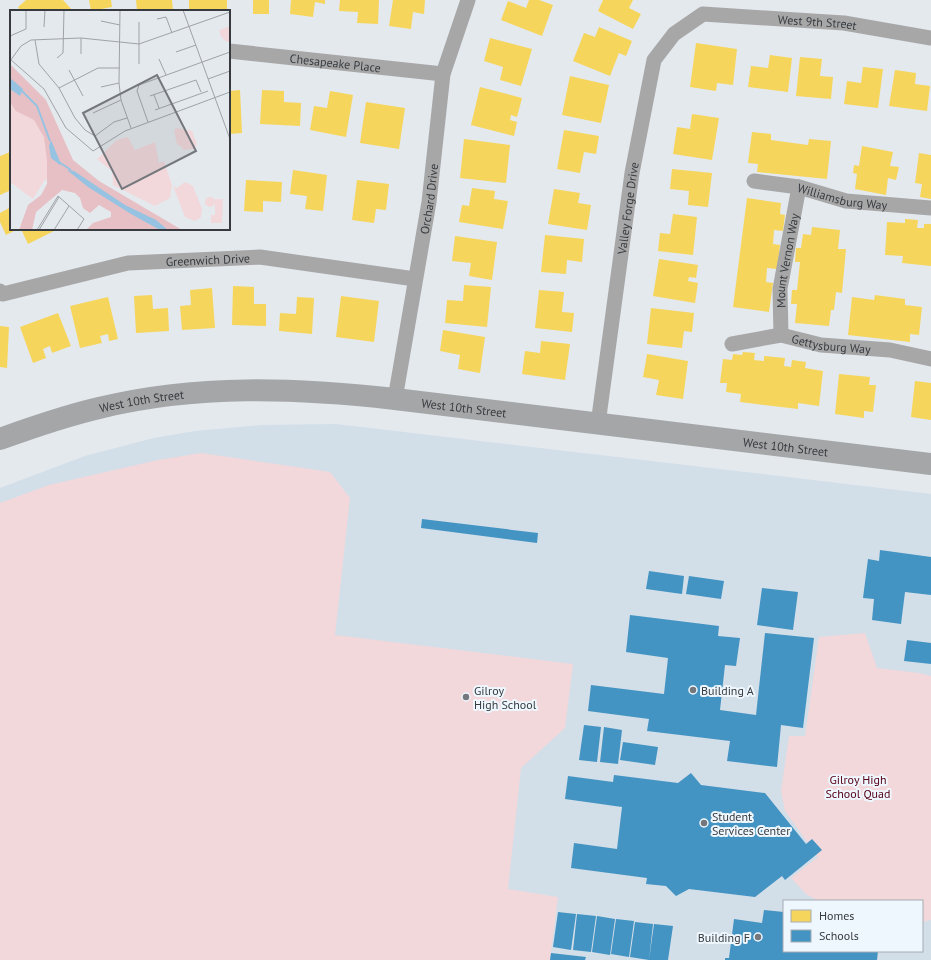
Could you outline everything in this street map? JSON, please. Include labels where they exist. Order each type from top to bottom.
[{"type":"street","name":"Orchard Drive","points":[[395,399],[429,202],[443,74],[468,0]]},
{"type":"street","name":"West 9th Street","points":[[703,14],[844,24],[931,38]]},
{"type":"street","name":"Valley Forge Drive","points":[[598,424],[632,173],[654,60],[674,34],[703,14]]},
{"type":"street","name":"Chesapeake Place","points":[[230,51],[443,74]]},
{"type":"street","name":"Williamsburg Way","points":[[754,181],[799,187],[846,201],[931,208]]},
{"type":"street","name":"Mount Vernon Way","points":[[781,335],[780,289],[799,187]]},
{"type":"street","name":"Greenwich Drive","points":[[1,292],[128,263],[260,257],[415,279]]},
{"type":"street","name":"Gettysburg Way","points":[[732,344],[781,335],[821,345],[890,350],[931,359]]},
{"type":"street","name":"West 10th Street","points":[[0,439],[99,408],[182,393],[266,389],[328,392],[395,399],[931,464]]},
{"type":"shaded area","name":"Gilroy High School","points":[[336,424],[931,494],[931,960],[0,960],[0,488],[85,456],[154,438],[195,431],[261,425]]},
{"type":"green space","points":[[201,453],[330,472],[350,498],[335,635],[573,664],[565,728],[521,768],[508,889],[558,897],[550,960],[0,960],[0,503],[49,485],[158,460]]},
{"type":"green space","name":"Gilroy High School Quad","points":[[865,633],[877,668],[919,673],[931,676],[931,920],[923,922],[923,900],[816,900],[806,894],[791,878],[818,857],[785,811],[781,791],[789,736],[805,736],[819,637]]},
{"type":"building: Homes","points":[[26,0],[63,0],[72,10],[20,10],[18,7]]},
{"type":"building: Homes","points":[[89,0],[111,0],[112,7],[91,10]]},
{"type":"building: Homes","points":[[136,0],[172,0],[173,10],[137,10]]},
{"type":"building: Homes","points":[[189,0],[227,0],[227,10],[189,10]]},
{"type":"building: Homes","points":[[253,0],[269,0],[269,14],[253,14]]},
{"type":"building: Homes","points":[[291,0],[325,0],[325,4],[315,2],[313,17],[290,14]]},
{"type":"building: Homes","points":[[340,0],[379,0],[378,24],[357,23],[358,12],[339,11]]},
{"type":"building: Homes","points":[[393,0],[425,0],[424,14],[413,12],[411,29],[389,26]]},
{"type":"building: Homes","points":[[529,0],[539,0],[553,5],[542,36],[501,20],[508,1],[526,8]]},
{"type":"building: Homes","points":[[603,0],[633,0],[629,8],[641,14],[633,29],[598,11]]},
{"type":"building: Homes","points":[[599,27],[632,41],[626,56],[619,53],[610,76],[573,61],[584,33],[595,37]]},
{"type":"building: Homes","points":[[490,38],[532,49],[521,86],[500,80],[503,67],[484,61]]},
{"type":"building: Homes","points":[[696,43],[737,49],[733,85],[717,83],[716,91],[690,87]]},
{"type":"building: Homes","points":[[770,55],[792,58],[788,92],[748,87],[751,66],[768,68]]},
{"type":"building: Homes","points":[[800,57],[822,59],[820,76],[833,77],[831,99],[796,96]]},
{"type":"building: Homes","points":[[863,67],[883,69],[878,108],[844,104],[847,81],[861,83]]},
{"type":"building: Homes","points":[[895,70],[916,73],[915,84],[930,86],[927,111],[889,106]]},
{"type":"building: Homes","points":[[570,76],[609,85],[601,123],[562,115]]},
{"type":"building: Homes","points":[[480,87],[522,98],[517,117],[511,115],[510,120],[517,122],[514,136],[471,125]]},
{"type":"building: Homes","points":[[240,90],[242,133],[230,134],[230,91]]},
{"type":"building: Homes","points":[[262,90],[284,91],[284,102],[301,103],[300,126],[260,124]]},
{"type":"building: Homes","points":[[330,91],[353,95],[346,137],[310,130],[314,106],[327,108]]},
{"type":"building: Homes","points":[[366,102],[405,108],[399,149],[360,143]]},
{"type":"building: Homes","points":[[692,114],[719,118],[712,160],[673,154],[677,127],[690,129]]},
{"type":"building: Homes","points":[[564,130],[599,136],[596,154],[584,152],[580,173],[557,169]]},
{"type":"building: Homes","points":[[752,132],[771,134],[771,140],[808,145],[809,139],[831,141],[827,179],[757,172],[758,164],[748,163]]},
{"type":"building: Homes","points":[[464,139],[510,145],[506,183],[460,178]]},
{"type":"building: Homes","points":[[862,146],[893,152],[890,166],[899,167],[896,180],[888,178],[886,195],[855,189],[857,174],[853,173],[854,165],[859,166]]},
{"type":"building: Homes","points":[[10,152],[10,190],[0,195],[0,156]]},
{"type":"building: Homes","points":[[919,153],[931,155],[931,199],[920,197],[922,184],[915,183]]},
{"type":"building: Homes","points":[[672,169],[712,173],[708,207],[688,205],[689,191],[670,189]]},
{"type":"building: Homes","points":[[293,170],[327,175],[323,211],[305,209],[307,196],[290,194]]},
{"type":"building: Homes","points":[[246,180],[282,182],[281,202],[263,201],[263,212],[244,211]]},
{"type":"building: Homes","points":[[357,180],[389,184],[386,210],[376,209],[374,223],[352,220]]},
{"type":"building: Homes","points":[[472,188],[495,191],[494,199],[508,201],[503,229],[459,222],[462,205],[469,206]]},
{"type":"building: Homes","points":[[554,189],[580,193],[578,203],[591,205],[587,230],[548,224]]},
{"type":"building: Homes","points":[[747,198],[781,203],[780,214],[785,215],[783,231],[774,230],[773,244],[780,245],[777,269],[767,268],[766,282],[773,283],[769,312],[733,307]]},
{"type":"building: Homes","points":[[10,208],[10,230],[16,230],[6,235],[0,222],[0,213]]},
{"type":"building: Homes","points":[[673,214],[697,217],[693,255],[658,251],[660,233],[670,234]]},
{"type":"building: Homes","points":[[905,219],[918,220],[917,228],[924,228],[924,224],[931,224],[931,266],[902,263],[903,256],[885,255],[887,222],[905,223]]},
{"type":"building: Homes","points":[[812,227],[840,230],[838,249],[846,249],[842,293],[836,292],[834,310],[831,310],[829,326],[795,323],[797,304],[791,304],[792,290],[797,290],[800,262],[795,262],[796,248],[801,248],[803,234],[811,235]]},
{"type":"building: Homes","points":[[21,230],[54,230],[54,231],[28,244]]},
{"type":"building: Homes","points":[[545,235],[584,239],[582,262],[567,260],[566,274],[541,272]]},
{"type":"building: Homes","points":[[455,236],[497,242],[492,280],[469,276],[471,263],[452,261]]},
{"type":"building: Homes","points":[[659,259],[698,265],[696,278],[689,277],[688,281],[698,283],[695,303],[653,296]]},
{"type":"building: Homes","points":[[464,285],[491,287],[487,327],[445,323],[447,300],[463,301]]},
{"type":"building: Homes","points":[[233,286],[254,287],[254,304],[266,304],[266,326],[232,325]]},
{"type":"building: Homes","points":[[212,288],[215,328],[182,330],[180,306],[191,305],[190,290]]},
{"type":"building: Homes","points":[[539,290],[564,292],[562,312],[574,313],[572,332],[535,328]]},
{"type":"building: Homes","points":[[152,295],[153,309],[168,308],[169,331],[136,333],[134,296]]},
{"type":"building: Homes","points":[[875,295],[905,299],[905,305],[922,307],[919,335],[910,334],[910,342],[848,335],[852,297],[874,300]]},
{"type":"building: Homes","points":[[341,296],[379,301],[374,342],[336,337]]},
{"type":"building: Homes","points":[[108,297],[118,339],[109,341],[108,334],[100,336],[102,343],[80,348],[70,306]]},
{"type":"building: Homes","points":[[297,297],[314,298],[312,334],[279,331],[280,313],[296,314]]},
{"type":"building: Homes","points":[[651,308],[694,313],[692,332],[684,331],[682,348],[647,344]]},
{"type":"building: Homes","points":[[58,313],[71,346],[52,353],[50,346],[43,349],[46,358],[33,363],[20,327]]},
{"type":"building: Homes","points":[[0,326],[9,327],[7,368],[0,367]]},
{"type":"building: Homes","points":[[443,330],[485,337],[480,373],[458,369],[460,355],[440,351]]},
{"type":"building: Homes","points":[[541,341],[570,344],[565,380],[522,374],[525,351],[540,353]]},
{"type":"building: Homes","points":[[743,352],[755,353],[754,360],[764,361],[764,356],[785,358],[784,366],[791,367],[792,360],[806,362],[805,368],[823,371],[819,406],[798,403],[798,409],[740,402],[741,394],[726,392],[727,383],[720,383],[723,359],[732,360],[733,354],[742,355]]},
{"type":"building: Homes","points":[[647,354],[688,361],[683,399],[656,395],[659,380],[643,377]]},
{"type":"building: Homes","points":[[839,374],[870,377],[869,385],[876,385],[873,412],[864,411],[864,418],[835,414]]},
{"type":"building: Homes","points":[[915,381],[931,383],[931,420],[911,417]]},
{"type":"building: Schools","points":[[422,519],[538,533],[537,543],[421,528]]},
{"type":"building: Schools","points":[[880,550],[931,557],[931,595],[905,592],[901,624],[872,620],[874,599],[863,598],[868,559],[879,561]]},
{"type":"building: Schools","points":[[649,571],[684,576],[682,594],[646,589]]},
{"type":"building: Schools","points":[[689,576],[724,581],[721,599],[686,594]]},
{"type":"building: Schools","points":[[762,588],[798,592],[793,630],[757,625]]},
{"type":"building: Schools","name":"Building A","points":[[630,615],[719,626],[718,636],[740,638],[736,666],[725,665],[720,710],[756,715],[765,633],[814,638],[803,728],[781,725],[777,767],[727,761],[730,741],[647,731],[649,719],[588,711],[591,685],[664,694],[668,658],[626,652]]},
{"type":"building: Schools","points":[[907,640],[931,643],[931,664],[904,661]]},
{"type":"building: Schools","points":[[584,725],[601,727],[597,762],[579,760]]},
{"type":"building: Schools","points":[[604,727],[622,730],[618,764],[600,762]]},
{"type":"building: Schools","points":[[623,742],[658,747],[655,765],[620,760]]},
{"type":"building: Schools","name":"Student Services Center","points":[[691,773],[701,785],[765,793],[806,844],[812,839],[822,850],[785,880],[782,876],[755,897],[689,889],[676,896],[666,886],[646,884],[647,878],[571,868],[574,843],[617,849],[622,807],[565,799],[568,776],[613,782],[614,775],[678,783]]},
{"type":"building: Schools","name":"Building F","points":[[764,910],[783,912],[783,952],[878,952],[877,960],[725,960],[725,958],[729,958],[734,919],[762,923]]},
{"type":"building: Schools","points":[[558,912],[576,914],[571,950],[553,947]]},
{"type":"building: Schools","points":[[577,914],[596,916],[591,952],[573,950]]},
{"type":"building: Schools","points":[[597,916],[615,919],[610,955],[592,952]]},
{"type":"building: Schools","points":[[616,919],[634,921],[629,957],[611,954]]},
{"type":"building: Schools","points":[[635,922],[653,924],[649,960],[630,957]]},
{"type":"building: Schools","points":[[654,924],[673,926],[668,960],[649,960]]},
{"type":"building: Schools","points":[[551,953],[586,957],[585,960],[550,960]]},
{"type":"place","name":"Building A","points":[[693,690]]},
{"type":"place","name":"Gilroy High School","points":[[466,697]]},
{"type":"place","name":"Student Services Center","points":[[704,823]]},
{"type":"place","name":"Building F","points":[[758,937]]}]
